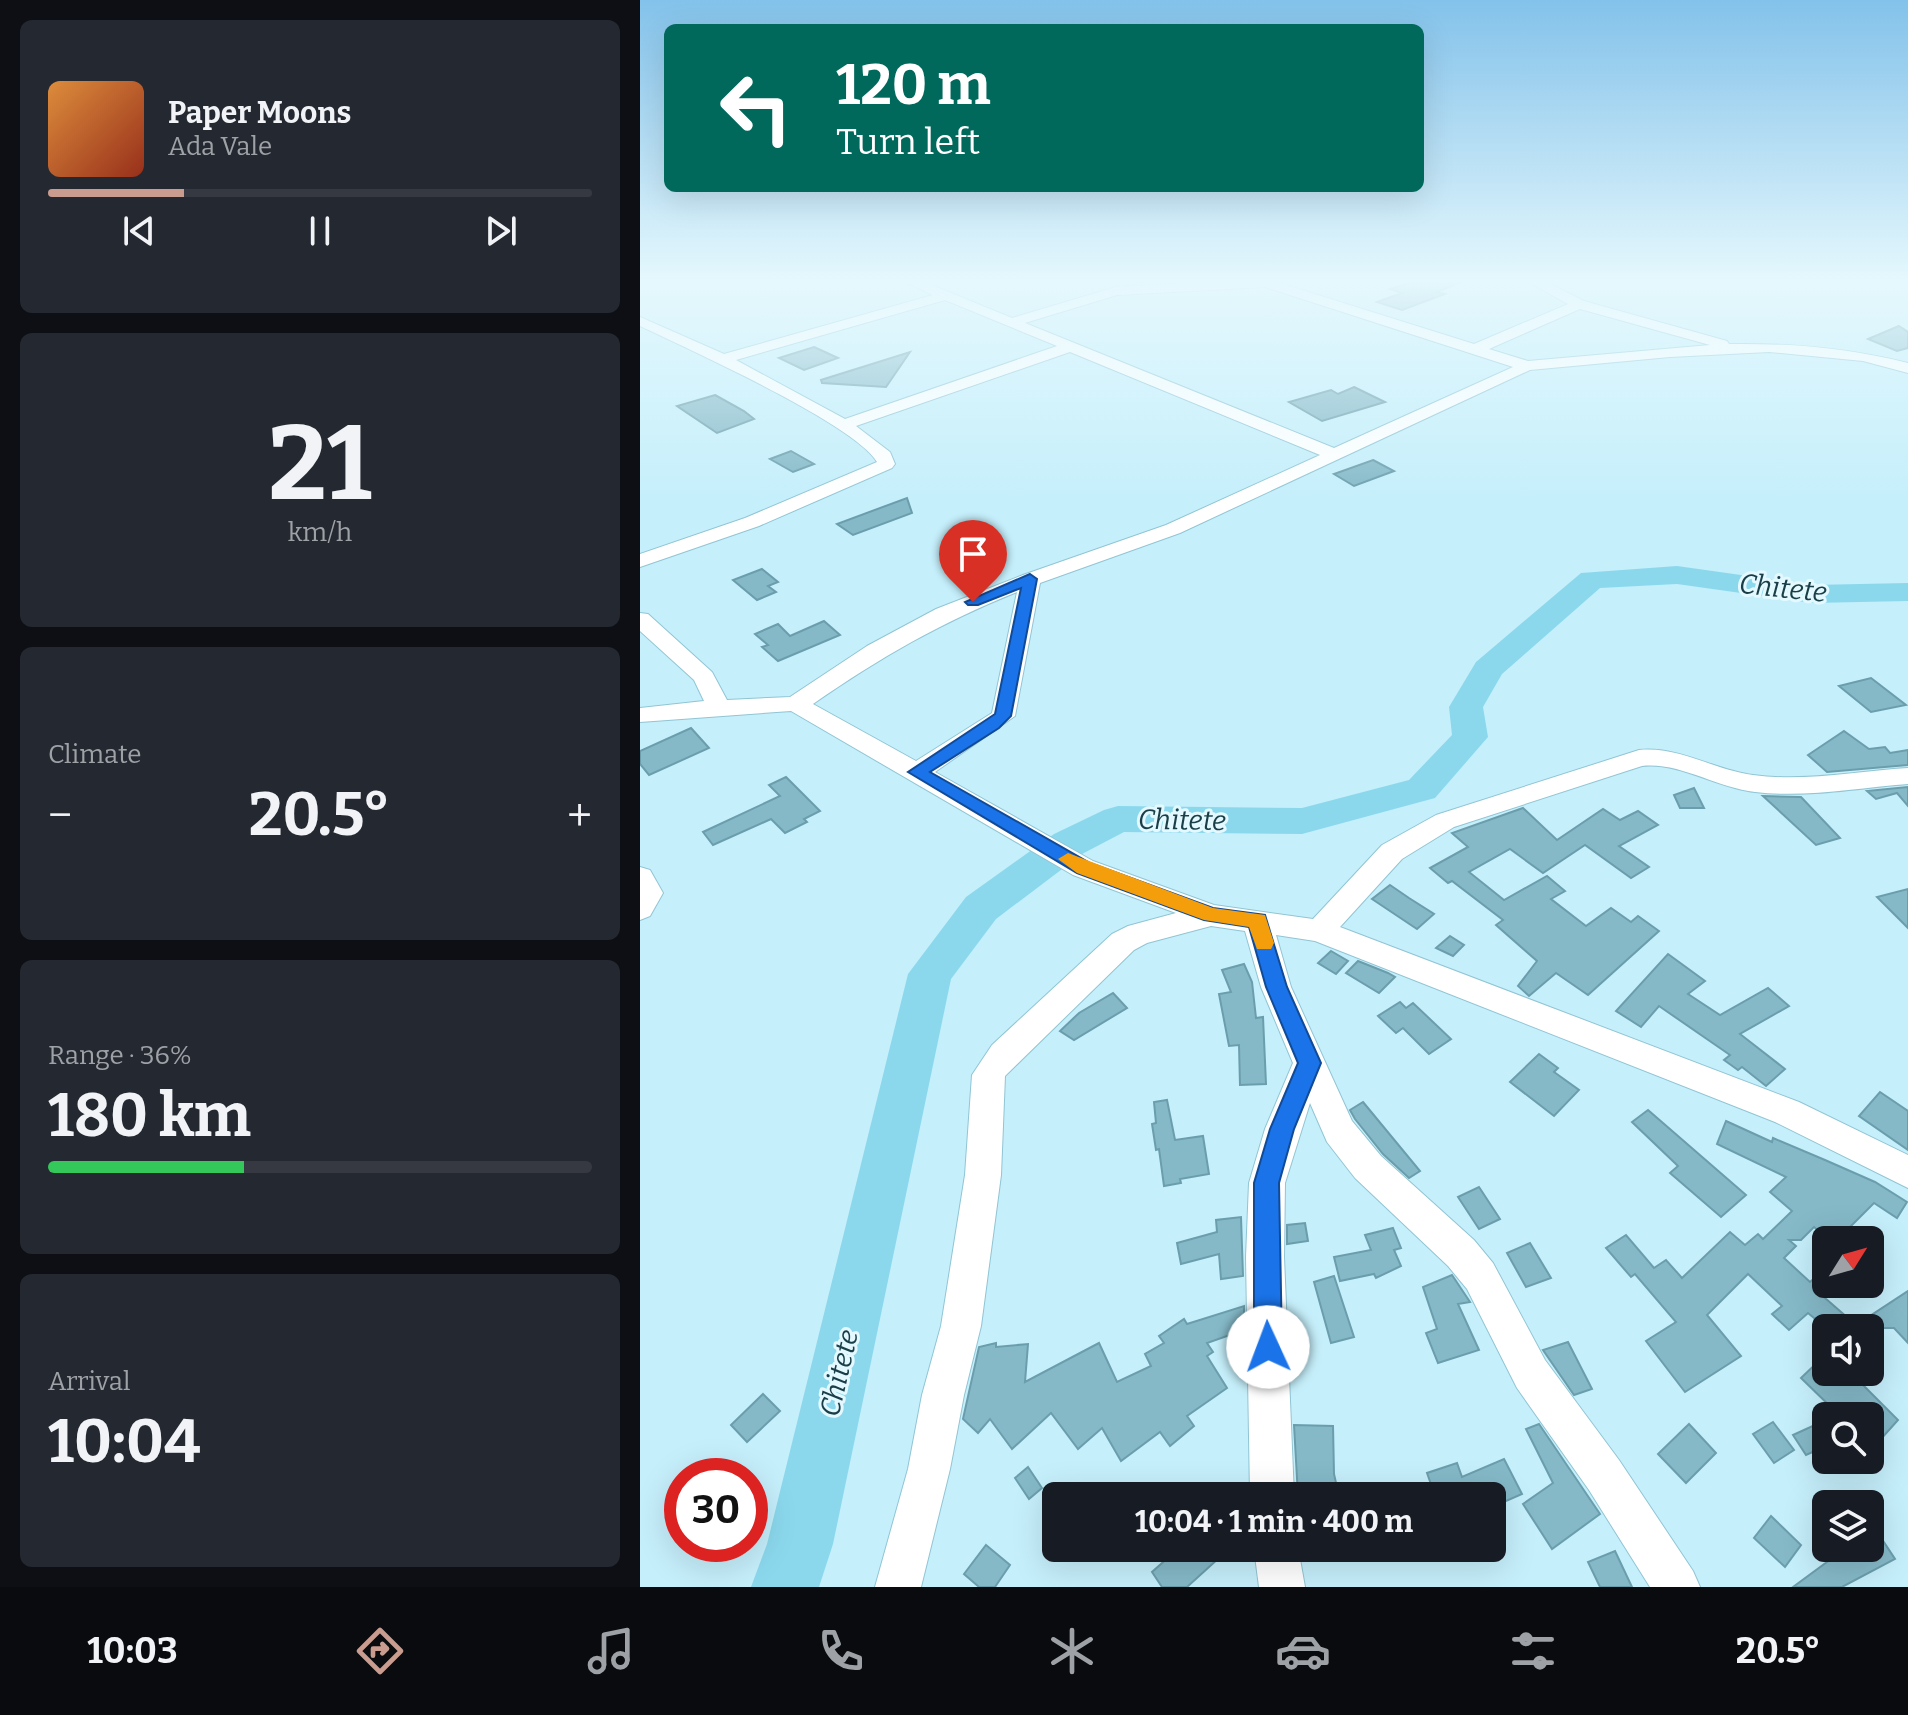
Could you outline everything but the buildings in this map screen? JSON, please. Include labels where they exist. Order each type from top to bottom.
[{"type":"street","points":[[640,561],[752,522],[886,464],[884,456],[844,425],[710,353]]},
{"type":"street","points":[[723,359],[744,353]]},
{"type":"street","points":[[844,425],[1052,353]]},
{"type":"street","points":[[1085,353],[1336,455]]},
{"type":"street","points":[[1484,353],[1527,366]]},
{"type":"street","points":[[640,715],[719,707],[796,704],[909,630],[1030,579],[1173,529],[1527,366],[1681,353]]},
{"type":"street","points":[[1846,353],[1877,358],[1908,368]]},
{"type":"street","points":[[917,772],[1003,716],[1030,579]]},
{"type":"street","points":[[640,619],[704,677],[719,707]]},
{"type":"street","points":[[796,704],[1083,868],[1211,915],[1319,931],[1787,1112],[1908,1172]]},
{"type":"street","points":[[1319,931],[1392,852],[1445,821],[1639,758],[1662,758],[1730,780],[1764,786],[1804,787],[1861,778],[1908,776]]},
{"type":"street","points":[[640,877],[649,893],[640,909]]},
{"type":"street","points":[[898,1587],[929,1469],[961,1326],[983,1175],[989,1075],[996,1061],[1011,1045],[1123,942],[1138,934],[1211,915]]},
{"type":"street","points":[[1257,920],[1276,987],[1339,1131],[1368,1167],[1428,1220],[1480,1276],[1531,1374],[1604,1475],[1677,1587]]},
{"type":"street","points":[[1272,1482],[1265,1257],[1267,1183],[1282,1129],[1309,1063]]},
{"type":"street","points":[[1278,1562],[1282,1587]]},
{"type":"waterway","name":"Chitete","points":[[785,1587],[800,1544],[930,974],[981,908],[1068,844],[1118,819],[1302,821],[1422,789],[1470,737],[1466,707],[1488,669],[1592,579],[1677,575],[1812,594],[1908,592]]},
{"type":"slow traffic","points":[[1068,859],[1083,868],[1211,915],[1257,920],[1264,943]]},
{"type":"route","points":[[973,602],[1030,579],[1008,703],[1003,716],[993,725],[917,772],[1083,868],[1211,915],[1257,920],[1276,987],[1309,1063],[1282,1129],[1267,1183],[1265,1257],[1268,1347]]}]
